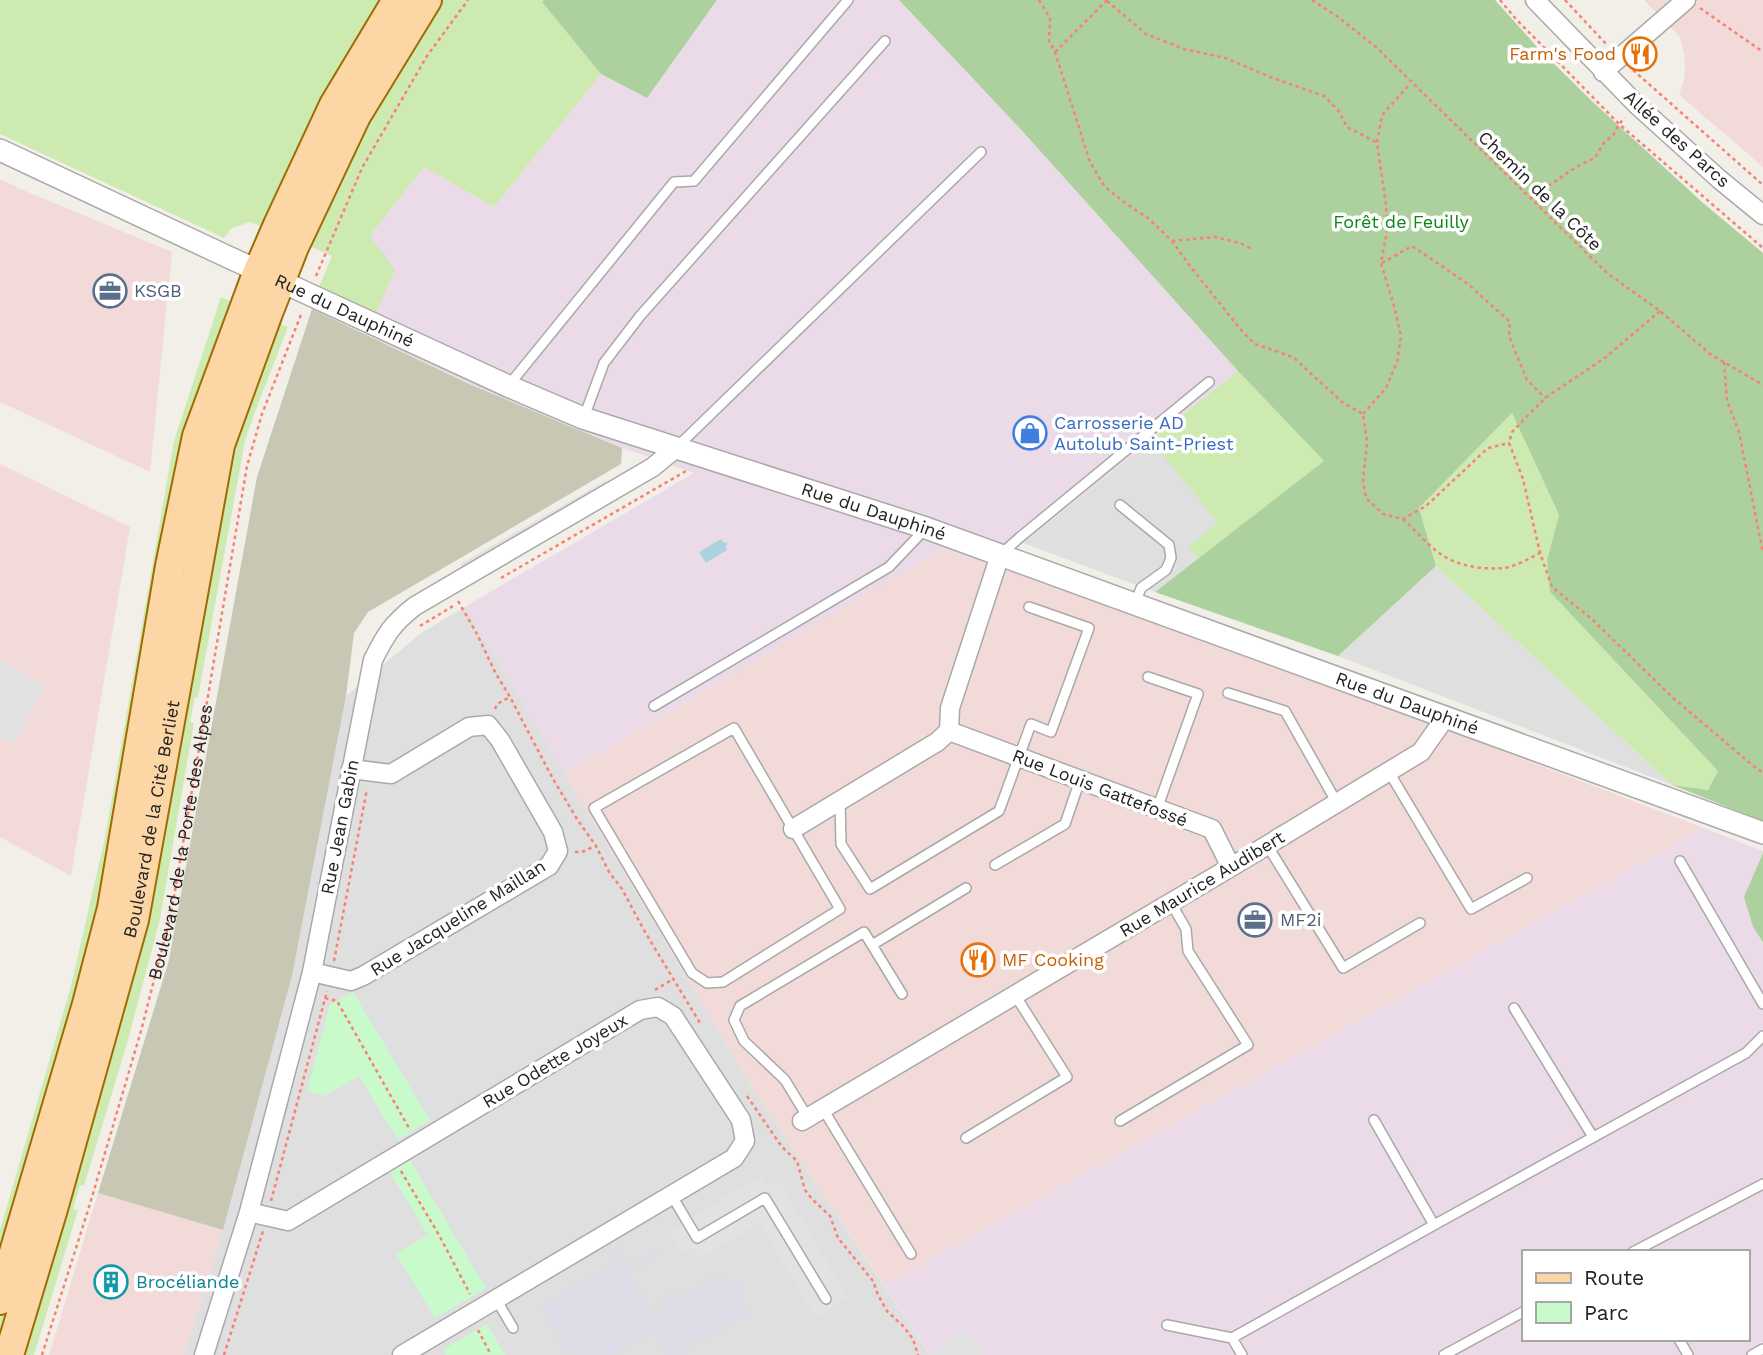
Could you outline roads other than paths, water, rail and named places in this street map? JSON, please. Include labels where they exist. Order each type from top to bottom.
[{"type":"main road","points":[[269,276],[334,105],[397,0]]},
{"type":"main road","points":[[269,276],[294,247],[356,116],[427,0]]},
{"type":"main road","name":"Boulevard de la Cité Berliet","points":[[0,1300],[87,1004],[112,908],[170,566],[197,436],[269,276]]},
{"type":"main road","name":"Boulevard de la Cité Berliet","points":[[9,1355],[134,920],[220,445],[269,276]]},
{"type":"street","name":"Allée des Parcs","points":[[1535,0],[1637,105],[1763,215]]},
{"type":"street","points":[[1603,72],[1692,3]]},
{"type":"street","name":"Rue du Dauphiné","points":[[0,150],[508,386],[583,418],[926,528],[1763,833]]},
{"type":"street","name":"Rue Jean Gabin","points":[[204,1355],[249,1212],[312,972],[373,660],[387,632],[415,606],[653,467],[676,448]]},
{"type":"street","points":[[793,828],[937,742],[949,731],[950,708],[1000,555]]},
{"type":"street","name":"Rue Maurice Audibert","points":[[811,1116],[1421,752],[1443,716]]},
{"type":"street","name":"Rue Jacqueline Maillan","points":[[312,972],[351,981],[363,976],[549,866],[558,851],[553,832],[500,740],[488,725],[469,727],[391,774],[351,769]]},
{"type":"street","name":"Rue Louis Gattefossé","points":[[949,731],[1212,830],[1231,867]]},
{"type":"street","name":"Rue Odette Joyeux","points":[[249,1212],[288,1221],[640,1010],[658,1007],[673,1016],[741,1120],[745,1141],[734,1158],[471,1314],[413,1352]]},
{"type":"lane","points":[[508,386],[674,182],[694,181],[848,0]]},
{"type":"lane","points":[[583,418],[604,363],[640,316],[885,41]]},
{"type":"lane","points":[[676,448],[981,152]]},
{"type":"lane","points":[[1000,555],[1209,382]]},
{"type":"lane","points":[[1120,505],[1169,545],[1171,558],[1166,570],[1141,588],[1135,604]]},
{"type":"lane","points":[[654,706],[890,567],[926,528]]},
{"type":"lane","points":[[840,801],[841,844],[870,889],[999,811],[1031,724],[1051,732],[1089,628],[1029,607]]},
{"type":"lane","points":[[1148,677],[1198,694],[1157,809]]},
{"type":"lane","points":[[1228,692],[1285,711],[1337,803]]},
{"type":"lane","points":[[734,728],[793,828],[840,909],[723,982],[706,983],[692,974],[594,808],[734,728]]},
{"type":"lane","points":[[1389,772],[1471,909],[1527,878]]},
{"type":"lane","points":[[995,865],[1065,824],[1080,780]]},
{"type":"lane","points":[[1268,845],[1343,968],[1420,923]]},
{"type":"lane","points":[[1681,862],[1763,1004]]},
{"type":"lane","points":[[872,945],[966,888]]},
{"type":"lane","points":[[1120,1121],[1248,1045],[1188,951],[1186,929],[1171,903]]},
{"type":"lane","points":[[902,994],[864,932],[740,1006],[734,1020],[744,1041],[785,1080],[911,1254]]},
{"type":"lane","points":[[966,1138],[1067,1077],[1015,995]]},
{"type":"lane","points":[[1514,1008],[1593,1137]]},
{"type":"lane","points":[[1167,1325],[1232,1338],[1745,1053],[1763,1036]]},
{"type":"lane","points":[[1374,1120],[1434,1225]]},
{"type":"lane","points":[[1637,1250],[1763,1184]]},
{"type":"lane","points":[[671,1196],[697,1238],[765,1198],[826,1299]]},
{"type":"lane","points":[[496,1299],[513,1328]]},
{"type":"lane","points":[[1444,1355],[1522,1313]]},
{"type":"lane","points":[[1232,1338],[1242,1355]]},
{"type":"lane","points":[[1752,1355],[1763,1349]]},
{"type":"water","points":[[721,539],[727,543],[727,550],[706,563],[699,552]]},
{"type":"place","name":"Farm's Food","points":[[1640,54]]},
{"type":"place","name":"KSGB","points":[[110,291]]},
{"type":"place","name":"Carrosserie AD Autolub Saint-Priest","points":[[1030,433]]},
{"type":"place","name":"MF2i","points":[[1255,920]]},
{"type":"place","name":"MF Cooking","points":[[978,960]]},
{"type":"place","name":"Brocéliande","points":[[111,1282]]},
{"type":"park label","name":"Forêt de Feuilly","points":[[1401,222]]}]
